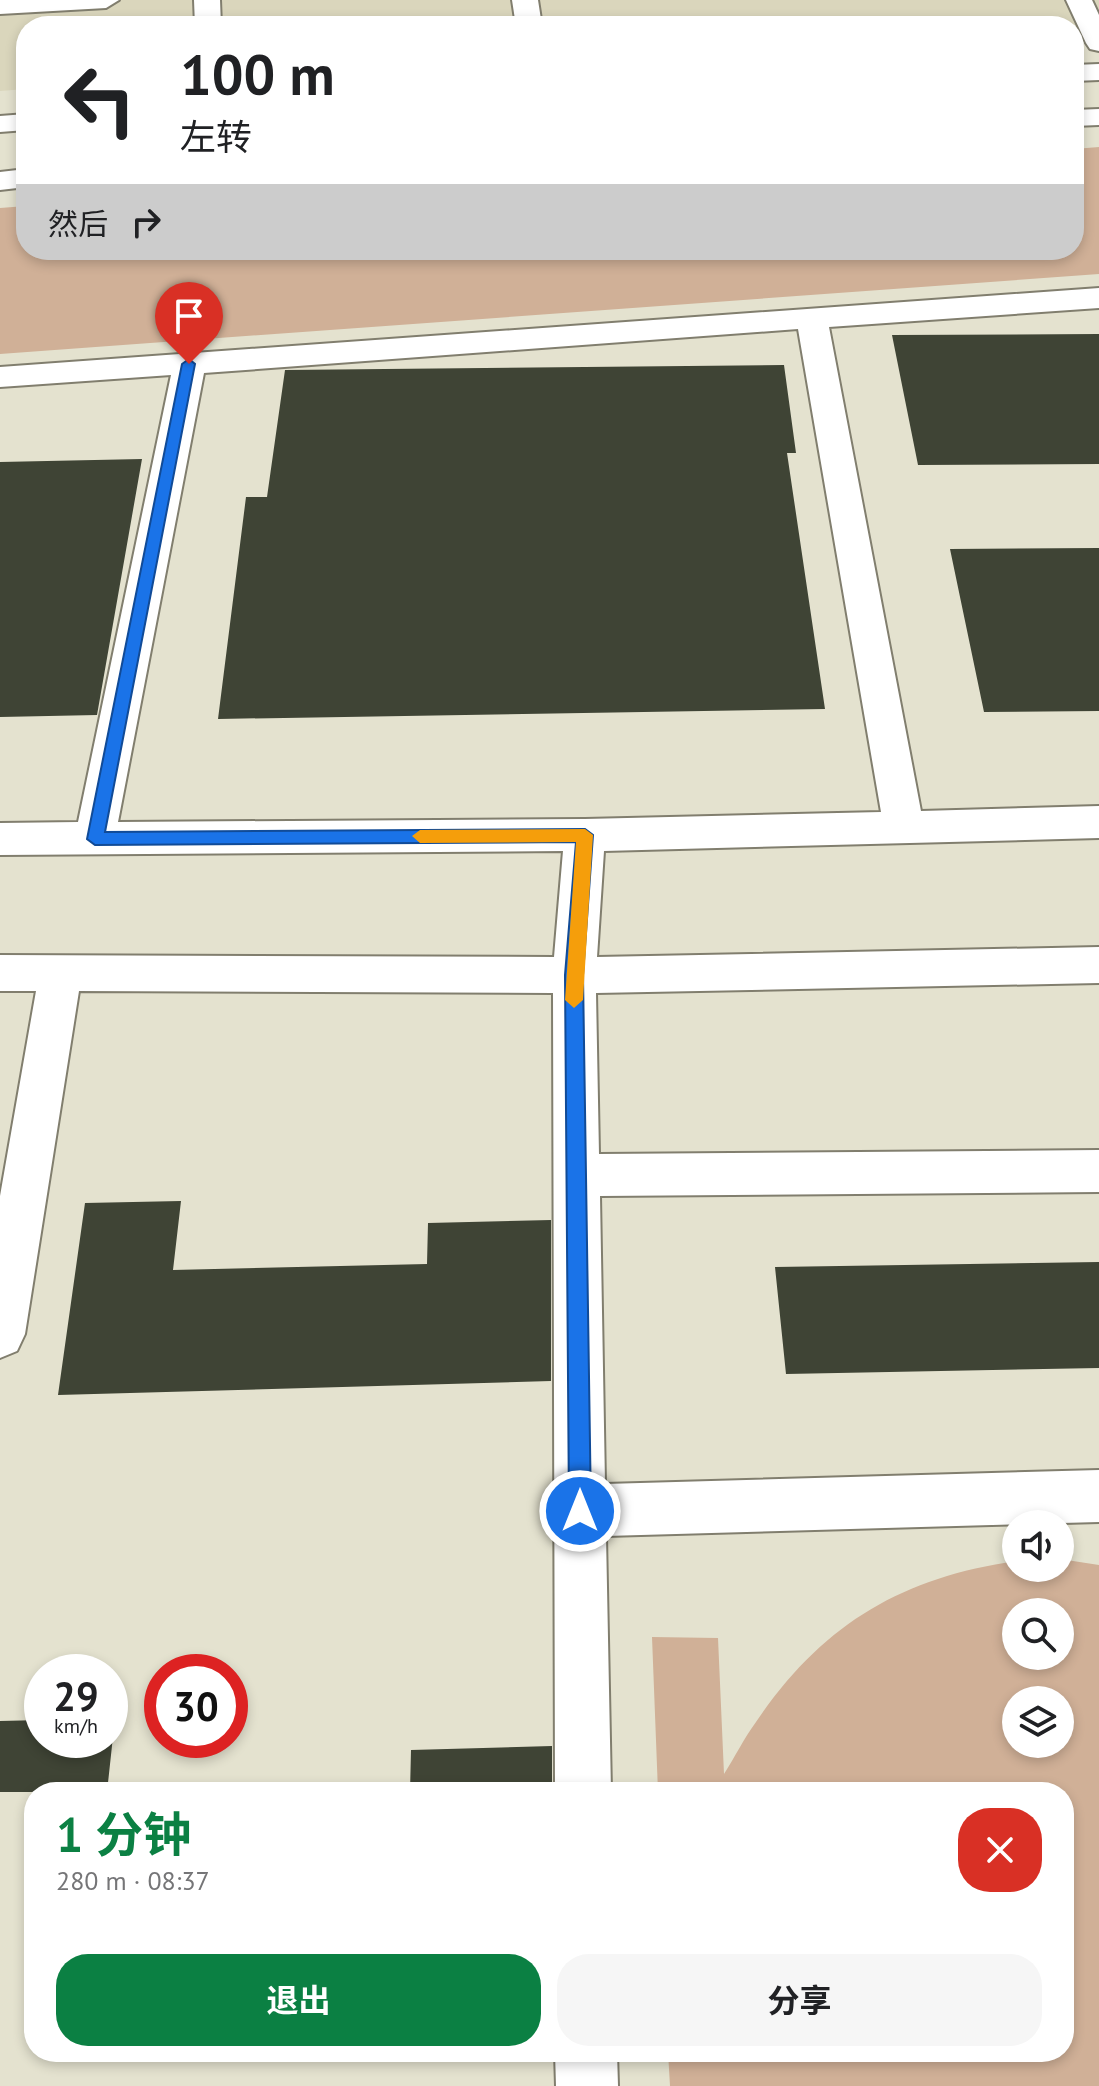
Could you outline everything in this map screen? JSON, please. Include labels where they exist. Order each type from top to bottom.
[{"type":"main road","points":[[0,6],[88,0]]},
{"type":"main road","points":[[1079,0],[1099,43]]},
{"type":"main road","points":[[0,377],[1099,298]]},
{"type":"main road","points":[[812,319],[904,827]]},
{"type":"main road","points":[[95,839],[189,364]]},
{"type":"main road","points":[[0,839],[585,835],[1099,822]]},
{"type":"main road","points":[[583,1782],[574,975],[585,835]]},
{"type":"main road","points":[[0,973],[574,975],[1099,965]]},
{"type":"main road","points":[[0,1334],[61,973]]},
{"type":"main road","points":[[577,1175],[1099,1171]]},
{"type":"main road","points":[[580,1511],[1099,1496]]},
{"type":"main road","points":[[586,2062],[587,2086]]},
{"type":"shaded area","points":[[0,0],[1099,0],[1099,32],[1084,33],[1084,16],[16,16],[16,90],[0,91]]},
{"type":"shaded area","points":[[1099,147],[1099,274],[0,354],[0,208],[16,207],[16,260],[1084,260],[1084,148]]},
{"type":"shaded area","points":[[1074,1561],[1099,1565],[1099,2086],[670,2086],[669,2062],[1074,2062],[1074,1782],[658,1782],[652,1637],[718,1638],[724,1774],[781,1688],[808,1658],[837,1633],[900,1594],[974,1569],[1002,1564],[1002,1582],[1074,1582]]},
{"type":"building","points":[[1099,334],[1099,464],[918,465],[892,335]]},
{"type":"building","points":[[784,365],[796,453],[787,453],[825,709],[218,719],[246,497],[267,497],[285,370]]},
{"type":"building","points":[[142,459],[97,715],[0,717],[0,462]]},
{"type":"building","points":[[1099,548],[1099,711],[984,712],[950,549]]},
{"type":"building","points":[[181,1201],[173,1270],[427,1264],[428,1223],[551,1220],[551,1381],[58,1395],[85,1203]]},
{"type":"building","points":[[1099,1262],[1099,1368],[786,1374],[775,1267]]},
{"type":"building","points":[[24,1720],[24,1758],[111,1758],[108,1782],[24,1782],[24,1792],[0,1792],[0,1721]]},
{"type":"building","points":[[552,1746],[552,1782],[410,1782],[411,1750]]},
{"type":"slow traffic","points":[[420,836],[585,835],[574,1000]]},
{"type":"route","points":[[189,364],[95,839],[585,835],[574,975],[580,1511]]}]
